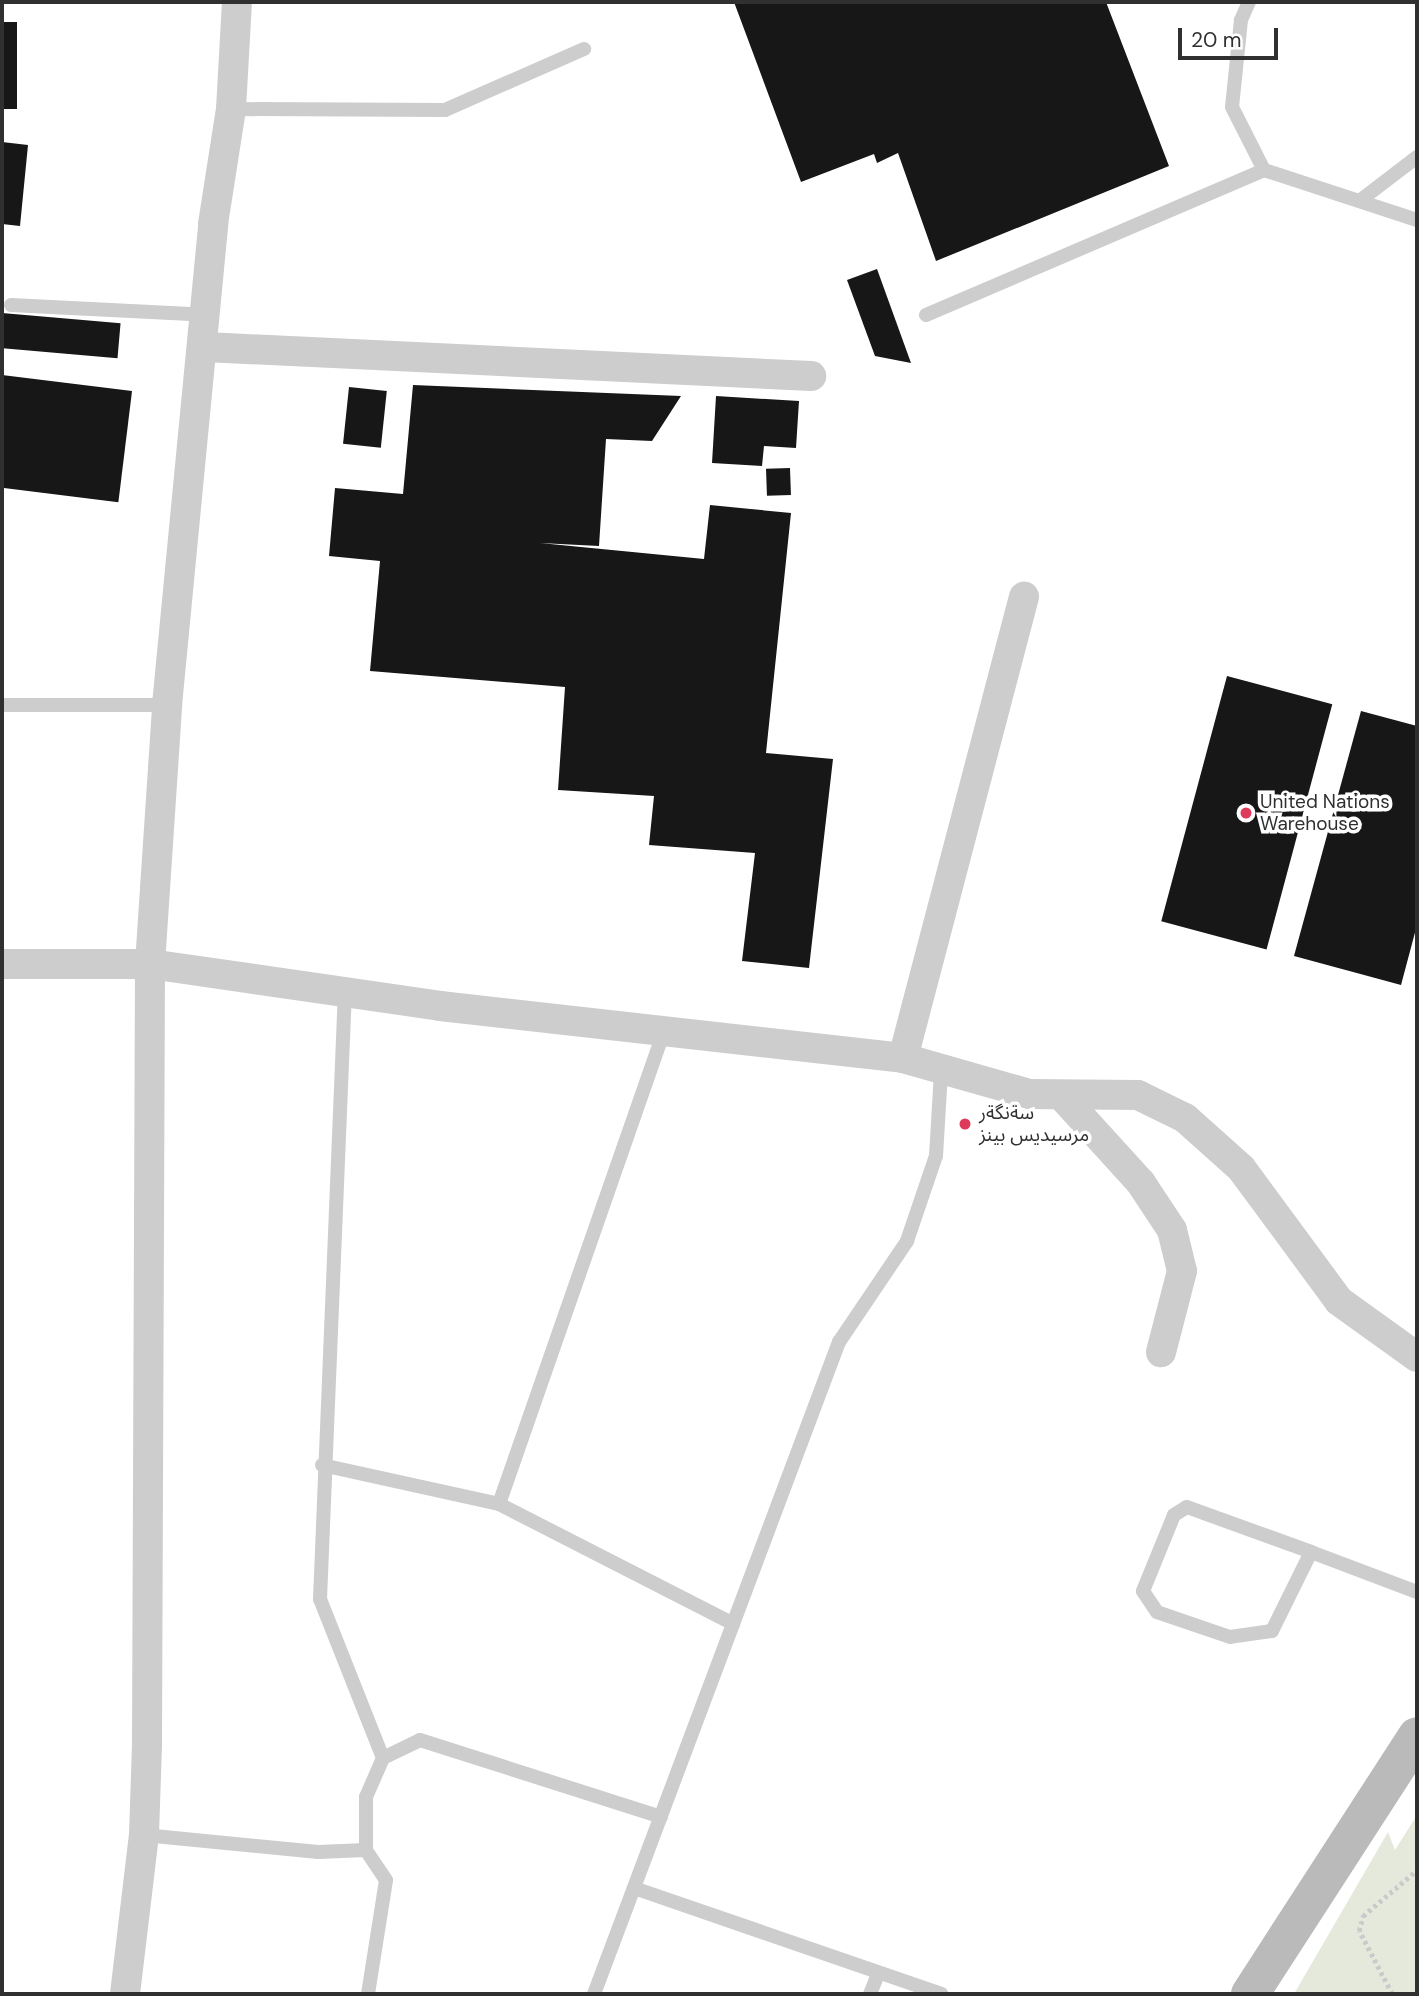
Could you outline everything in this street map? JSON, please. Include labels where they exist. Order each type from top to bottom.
[{"type":"street","points":[[125,1994],[144,1835],[149,964],[167,705],[207,315],[232,109],[237,2]]},
{"type":"street","points":[[205,347],[811,376]]},
{"type":"street","points":[[903,1058],[1024,597]]},
{"type":"street","points":[[2,964],[149,964],[664,1031],[903,1058],[1028,1094],[1138,1095],[1185,1118],[1241,1168],[1339,1301],[1417,1357]]},
{"type":"street","points":[[1061,1095],[1141,1183],[1172,1230],[1182,1271],[1161,1352]]},
{"type":"street","points":[[1250,1994],[1417,1736]]},
{"type":"lane","points":[[1249,2],[1241,20],[1233,107],[1264,170]]},
{"type":"lane","points":[[232,109],[445,110],[584,49]]},
{"type":"lane","points":[[1362,199],[1417,157]]},
{"type":"lane","points":[[926,315],[1264,170],[1362,199],[1417,220]]},
{"type":"lane","points":[[11,305],[207,315]]},
{"type":"lane","points":[[2,705],[167,705]]},
{"type":"lane","points":[[345,990],[322,1465],[320,1599],[383,1758]]},
{"type":"lane","points":[[499,1504],[664,1031]]},
{"type":"lane","points":[[594,1994],[839,1342],[906,1241],[936,1156],[941,1071]]},
{"type":"lane","points":[[322,1465],[499,1504],[733,1624]]},
{"type":"lane","points":[[1311,1552],[1272,1630],[1230,1637],[1157,1612],[1143,1591],[1174,1515],[1187,1507],[1311,1552],[1417,1592]]},
{"type":"lane","points":[[369,1994],[386,1880],[366,1850],[366,1797],[383,1758],[420,1740],[661,1817]]},
{"type":"lane","points":[[144,1835],[318,1852],[366,1850]]},
{"type":"lane","points":[[634,1888],[940,1994]]},
{"type":"lane","points":[[870,1994],[877,1974]]},
{"type":"path","points":[[1392,1994],[1359,1931],[1363,1916],[1417,1870]]},
{"type":"shaded area","points":[[1417,1815],[1417,1994],[1294,1994],[1388,1832],[1395,1850]]},
{"type":"building","points":[[734,2],[1106,2],[1169,166],[936,261],[898,153],[877,163],[874,154],[801,182]]},
{"type":"building","points":[[2,22],[17,22],[17,109],[2,109]]},
{"type":"building","points":[[2,142],[28,145],[20,226],[2,224]]},
{"type":"building","points":[[877,269],[911,363],[875,356],[847,280]]},
{"type":"building","points":[[2,313],[121,323],[117,358],[2,348]]},
{"type":"building","points":[[2,375],[132,391],[118,502],[2,488]]},
{"type":"building","points":[[413,385],[681,396],[652,441],[606,439],[599,546],[540,543],[704,559],[710,505],[791,513],[766,753],[833,759],[809,968],[742,961],[755,853],[649,845],[654,796],[558,790],[565,687],[370,671],[380,561],[329,556],[335,488],[403,494]]},
{"type":"building","points":[[349,387],[387,391],[381,448],[343,444]]},
{"type":"building","points":[[716,396],[799,401],[796,448],[764,446],[762,466],[712,463]]},
{"type":"building","points":[[790,468],[791,495],[767,496],[766,469]]},
{"type":"building","name":"United Nations Warehouse","points":[[1227,676],[1332,704],[1267,950],[1161,921]]},
{"type":"building","name":"United Nations Warehouse","points":[[1361,711],[1417,726],[1417,925],[1401,985],[1294,956]]},
{"type":"place","name":"United Nations Warehouse","points":[[1246,813]]},
{"type":"place","name":"سةنگةر مرسيديس بينز","points":[[965,1124]]}]
